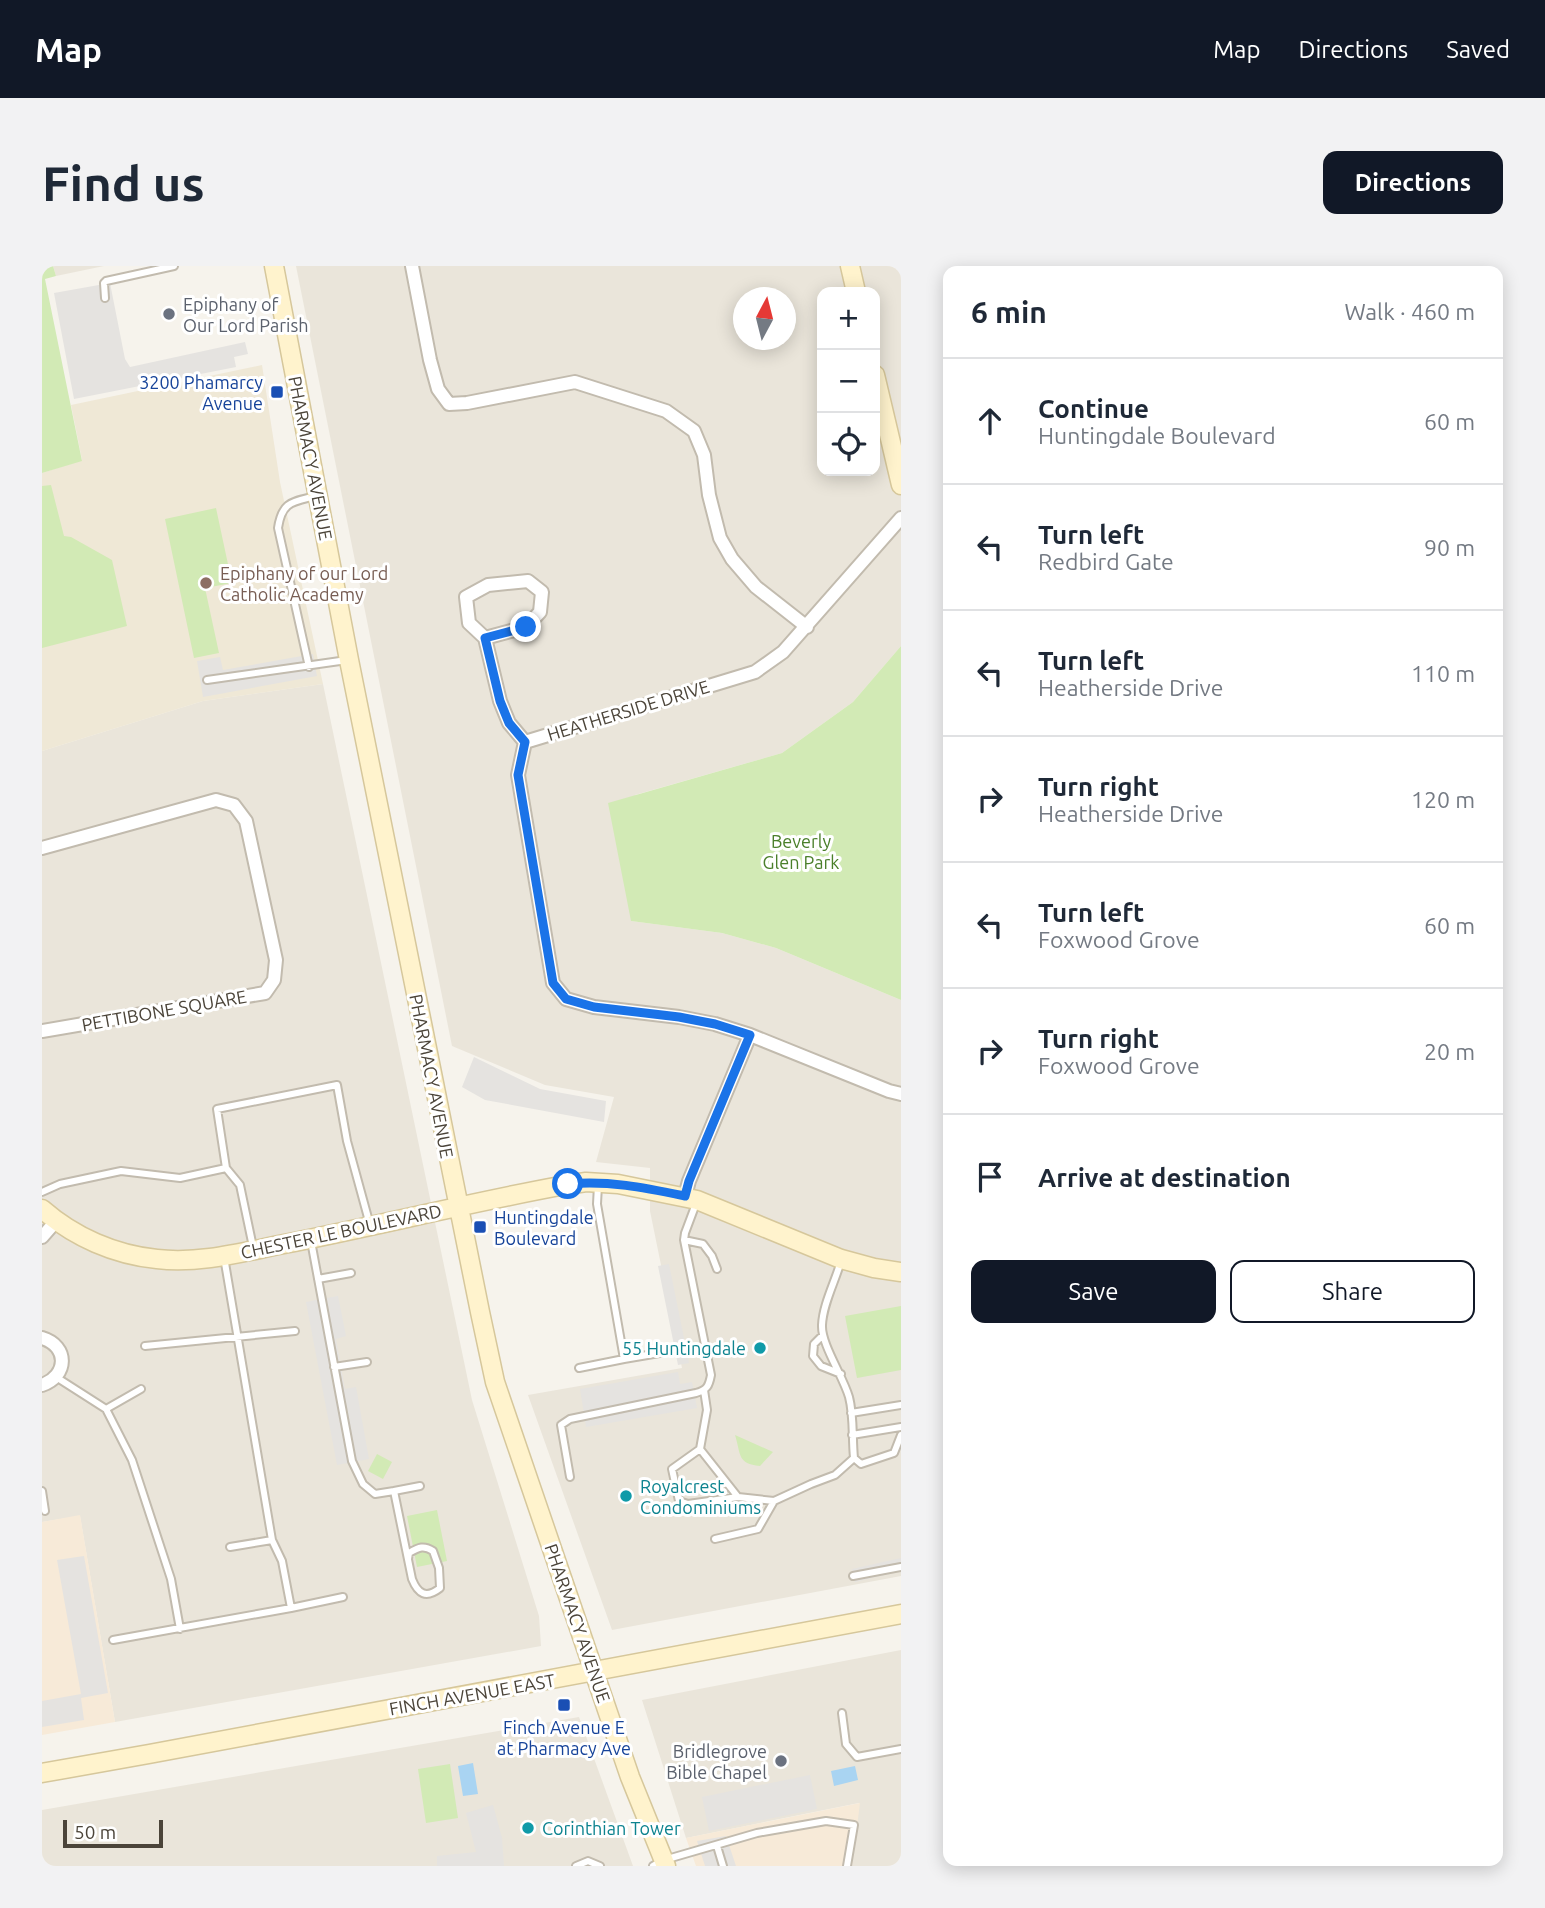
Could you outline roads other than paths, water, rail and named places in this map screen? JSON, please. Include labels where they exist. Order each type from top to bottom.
[{"type":"street","name":"PHARMACY AVENUE","points":[[274,266],[349,660],[495,1382],[661,1864]]},
{"type":"street","points":[[412,266],[430,360],[438,389],[449,404],[467,403],[575,382],[666,411],[694,431],[704,454],[709,495],[720,538],[732,559],[756,587],[807,626]]},
{"type":"street","points":[[850,266],[855,287]]},
{"type":"street","points":[[880,396],[901,485]]},
{"type":"street","name":"HEATHERSIDE DRIVE","points":[[901,518],[783,652],[755,671],[525,742],[518,775],[553,983],[566,999],[594,1007],[715,1024],[901,1094]]},
{"type":"street","points":[[485,638],[526,627],[540,612],[542,592],[528,581],[488,585],[466,597],[469,623],[485,638],[500,701],[509,723],[525,742]]},
{"type":"street","name":"PETTIBONE SQUARE","points":[[42,848],[216,800],[234,805],[246,821],[276,960],[274,980],[265,993],[42,1031]]},
{"type":"street","points":[[691,1198],[689,1181],[750,1035]]},
{"type":"street","points":[[459,1207],[560,1186],[618,1184],[691,1198],[841,1259],[901,1272]]},
{"type":"street","name":"CHESTER LE BOULEVARD","points":[[49,1215],[90,1240],[121,1253],[191,1261],[371,1227],[459,1207]]},
{"type":"street","points":[[42,1237],[49,1215]]},
{"type":"street","points":[[42,1338],[53,1342],[61,1355],[60,1371],[50,1382],[42,1385]]},
{"type":"street","name":"FINCH AVENUE EAST","points":[[42,1773],[901,1614]]},
{"type":"lane","points":[[105,298],[106,281],[174,266]]},
{"type":"lane","points":[[309,667],[278,528],[280,515],[289,503],[318,496]]},
{"type":"lane","points":[[207,680],[349,660]]},
{"type":"lane","points":[[254,1250],[240,1185],[226,1168],[217,1109],[337,1085],[347,1141],[371,1227]]},
{"type":"lane","points":[[42,1192],[60,1184],[121,1171],[180,1178],[226,1168]]},
{"type":"lane","points":[[598,1183],[597,1204],[624,1359]]},
{"type":"lane","points":[[570,1477],[561,1425],[570,1419],[704,1391],[709,1385],[711,1375],[684,1240],[691,1198]]},
{"type":"lane","points":[[311,1239],[352,1461],[363,1484],[375,1494],[420,1486]]},
{"type":"lane","points":[[684,1240],[704,1244],[717,1269]]},
{"type":"lane","name":"CHESTER LE BOULEVARD","points":[[224,1255],[272,1540],[282,1561],[291,1608]]},
{"type":"lane","points":[[841,1259],[824,1313],[823,1335],[850,1399],[854,1458],[861,1464],[894,1453],[901,1435]]},
{"type":"lane","points":[[318,1279],[351,1273]]},
{"type":"lane","points":[[145,1346],[295,1331]]},
{"type":"lane","points":[[823,1335],[814,1344],[813,1356],[821,1366],[841,1374]]},
{"type":"lane","points":[[579,1368],[671,1351]]},
{"type":"lane","points":[[334,1367],[367,1362]]},
{"type":"lane","points":[[56,1377],[106,1409],[132,1460],[171,1579],[180,1629]]},
{"type":"lane","points":[[106,1409],[141,1389]]},
{"type":"lane","points":[[704,1391],[707,1410],[701,1449],[673,1469],[679,1501],[688,1504],[738,1497],[774,1501],[835,1475],[854,1458]]},
{"type":"lane","points":[[851,1413],[901,1405]]},
{"type":"lane","points":[[852,1435],[901,1427]]},
{"type":"lane","points":[[701,1449],[738,1497]]},
{"type":"lane","points":[[42,1491],[46,1511]]},
{"type":"lane","points":[[394,1491],[412,1579],[416,1590],[433,1594],[440,1588],[439,1568],[433,1551],[421,1547],[409,1553],[408,1559]]},
{"type":"lane","points":[[715,1539],[758,1529],[774,1501]]},
{"type":"lane","points":[[230,1547],[272,1540]]},
{"type":"lane","points":[[853,1576],[901,1567]]},
{"type":"lane","points":[[113,1640],[343,1597]]},
{"type":"lane","points":[[842,1713],[846,1744],[856,1757],[901,1749]]},
{"type":"lane","points":[[661,1864],[757,1833],[826,1821],[854,1825],[847,1866]]},
{"type":"lane","points":[[717,1846],[723,1866]]},
{"type":"lane","points":[[576,1866],[588,1861],[600,1866]]},
{"type":"water","points":[[473,1763],[478,1794],[463,1796],[458,1766]]},
{"type":"water","points":[[855,1766],[858,1780],[834,1786],[831,1771]]},
{"type":"place","name":"Epiphany of Our Lord Parish","points":[[169,314]]},
{"type":"place","name":"3200 Phamarcy Avenue","points":[[277,392]]},
{"type":"place","name":"Epiphany of our Lord Catholic Academy","points":[[206,583]]},
{"type":"place","name":"Huntingdale Boulevard","points":[[480,1227]]},
{"type":"place","name":"55 Huntingdale","points":[[760,1348]]},
{"type":"place","name":"Royalcrest Condominiums","points":[[626,1496]]},
{"type":"place","name":"Finch Avenue E at Pharmacy Ave","points":[[564,1705]]},
{"type":"place","name":"Bridlegrove Bible Chapel","points":[[781,1761]]},
{"type":"place","name":"Corinthian Tower","points":[[528,1828]]},
{"type":"park label","name":"Beverly Glen Park","points":[[801,851]]}]
